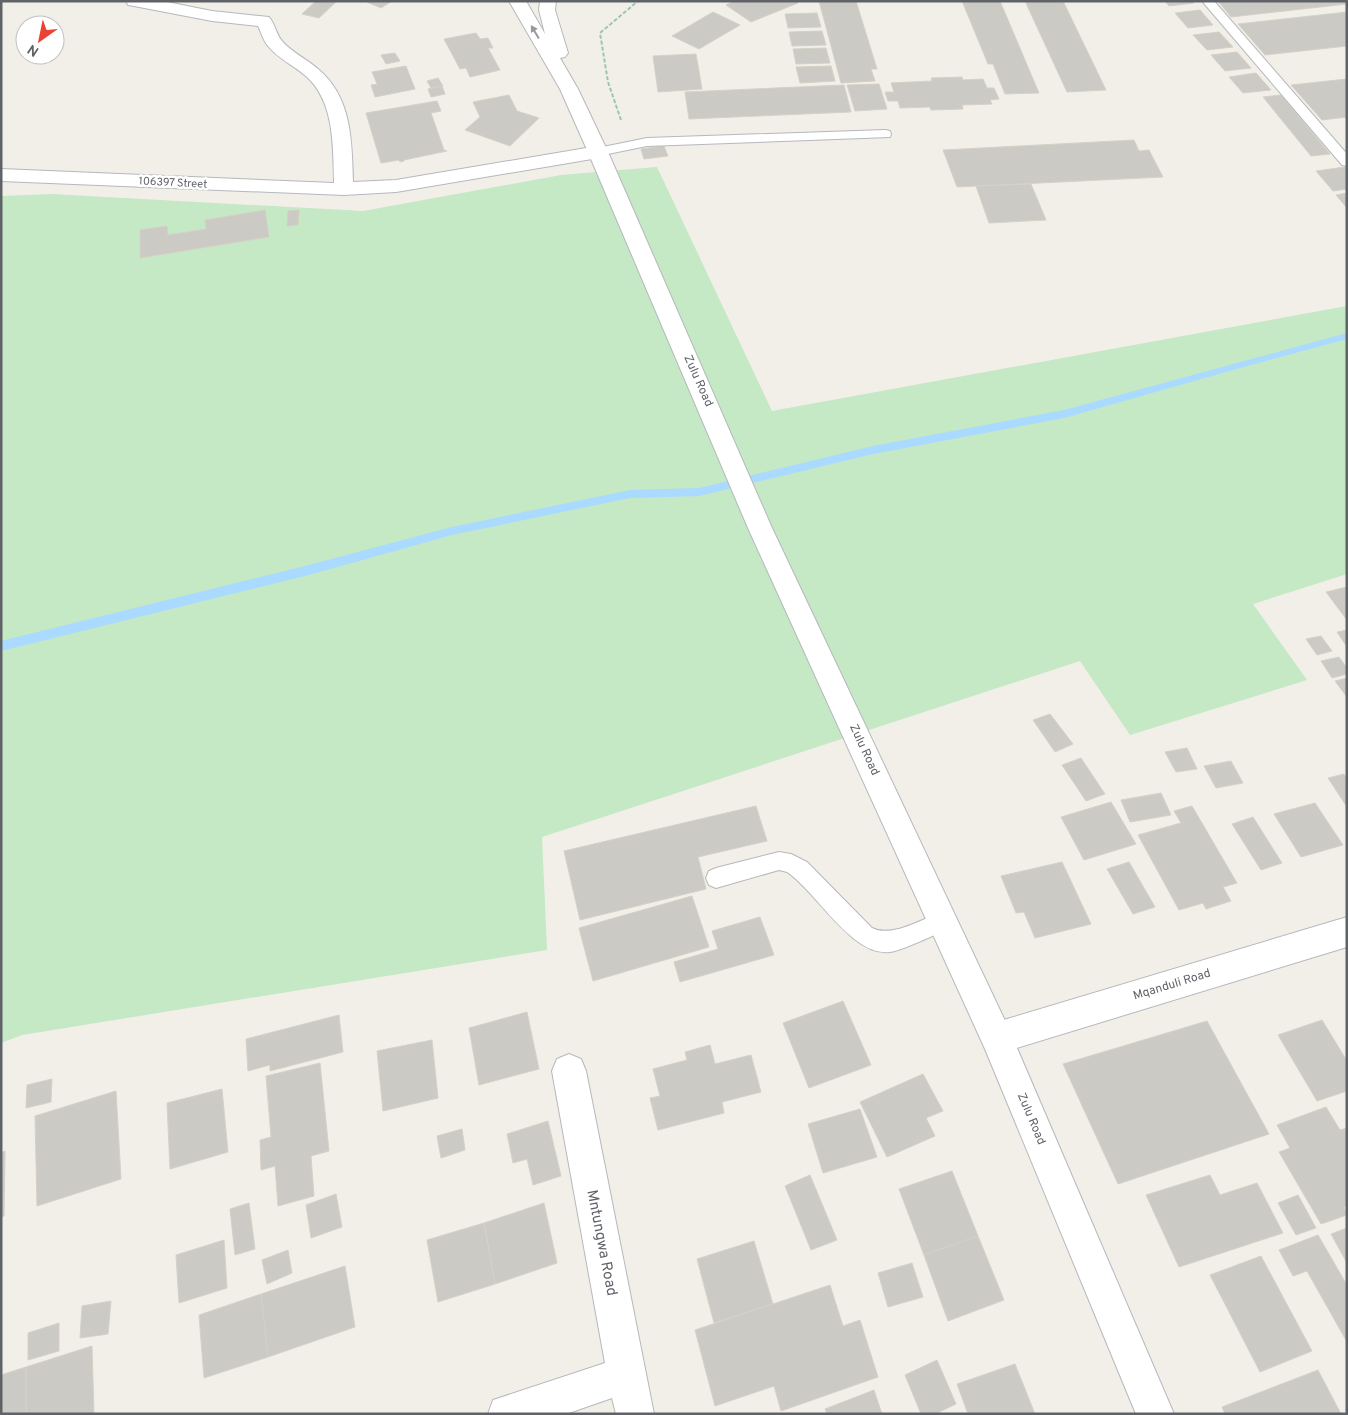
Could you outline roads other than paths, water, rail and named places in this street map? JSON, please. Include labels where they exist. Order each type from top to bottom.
[{"type":"street","points":[[134,1],[212,16],[263,21],[269,27],[274,43],[318,78],[332,97],[341,133],[344,189]]},
{"type":"street","name":"Zulu Road","points":[[517,1],[569,89],[598,152],[724,440],[760,528],[997,1038],[1155,1414]]},
{"type":"street","name":"Zulu Road","points":[[548,1],[547,10],[552,33],[569,89]]},
{"type":"street","name":"106397 Street","points":[[1,175],[344,189],[396,186],[598,152]]},
{"type":"street","name":"Mqanduli Road","points":[[997,1038],[1347,932]]},
{"type":"street","name":"Mntungwa Road","points":[[569,1071],[635,1414]]},
{"type":"street","points":[[507,1414],[626,1375]]},
{"type":"lane","points":[[1208,1],[1347,162]]},
{"type":"lane","points":[[598,152],[657,142],[886,134]]},
{"type":"lane","points":[[716,878],[779,861],[791,864],[800,869],[865,935],[878,942],[891,942],[943,921]]},
{"type":"waterway","points":[[1,646],[305,571],[452,531],[630,494],[699,492],[873,450],[1064,414],[1247,362],[1347,336]]}]
